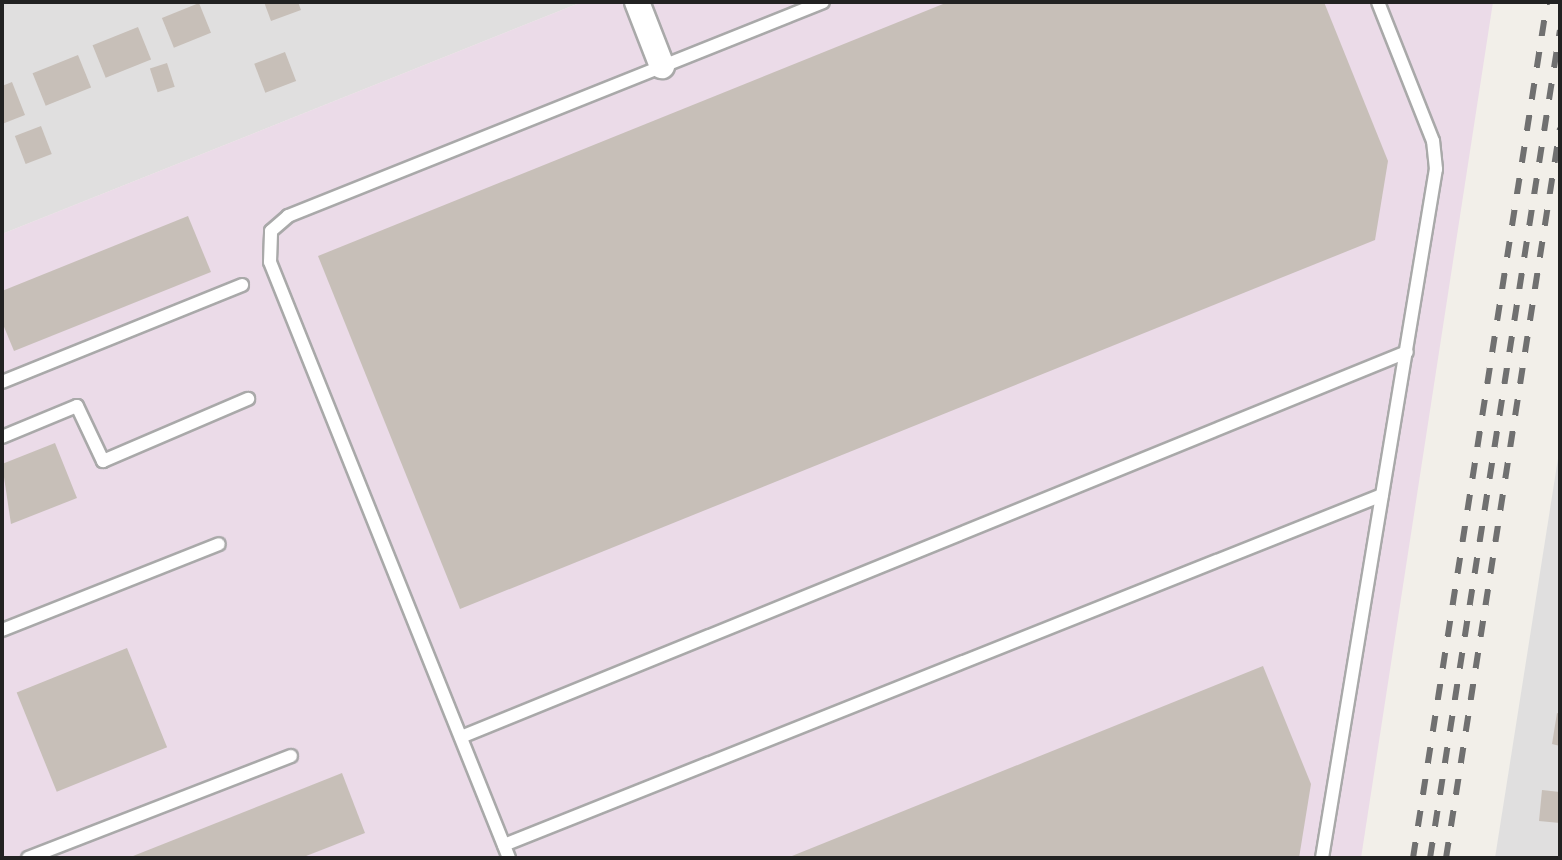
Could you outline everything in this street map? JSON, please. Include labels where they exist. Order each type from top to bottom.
[{"type":"street","points":[[637,2],[662,66]]},
{"type":"lane","points":[[509,858],[270,262],[271,231],[288,216],[823,2]]},
{"type":"lane","points":[[1322,858],[1436,169],[1433,141],[1378,2]]},
{"type":"lane","points":[[2,382],[242,285]]},
{"type":"lane","points":[[461,737],[1407,352]]},
{"type":"lane","points":[[2,437],[77,406],[103,461],[248,399]]},
{"type":"lane","points":[[504,845],[1382,495]]},
{"type":"lane","points":[[2,630],[219,544]]},
{"type":"lane","points":[[28,858],[291,756]]},
{"type":"shaded area","points":[[2,2],[582,2],[2,234]]},
{"type":"shaded area","points":[[582,2],[1493,2],[1361,858],[2,858],[2,234]]},
{"type":"shaded area","points":[[1560,446],[1560,858],[1495,858]]},
{"type":"building","points":[[264,2],[298,2],[301,10],[271,21]]},
{"type":"building","points":[[948,2],[1324,2],[1388,161],[1375,240],[460,609],[318,256]]},
{"type":"building","points":[[199,3],[211,33],[174,48],[162,18]]},
{"type":"building","points":[[138,27],[151,59],[106,78],[93,45]]},
{"type":"building","points":[[285,52],[296,81],[265,93],[254,64]]},
{"type":"building","points":[[78,55],[91,87],[46,106],[33,73]]},
{"type":"building","points":[[167,63],[175,87],[158,92],[150,69]]},
{"type":"building","points":[[12,82],[25,115],[2,124],[2,86]]},
{"type":"building","points":[[41,126],[52,154],[26,164],[15,136]]},
{"type":"building","points":[[188,216],[211,272],[14,351],[2,322],[2,291]]},
{"type":"building","points":[[55,443],[77,498],[11,524],[2,464]]},
{"type":"building","points":[[127,648],[167,747],[57,792],[17,693]]},
{"type":"building","points":[[1263,666],[1311,784],[1299,858],[787,858]]},
{"type":"building","points":[[1557,713],[1560,714],[1560,746],[1552,744]]},
{"type":"building","points":[[342,773],[365,833],[301,858],[128,858]]},
{"type":"building","points":[[1542,790],[1560,792],[1560,823],[1539,821]]},
{"type":"railway","points":[[1413,858],[1547,2]]},
{"type":"railway","points":[[1430,858],[1560,30]]},
{"type":"railway","points":[[1446,858],[1560,128]]}]
